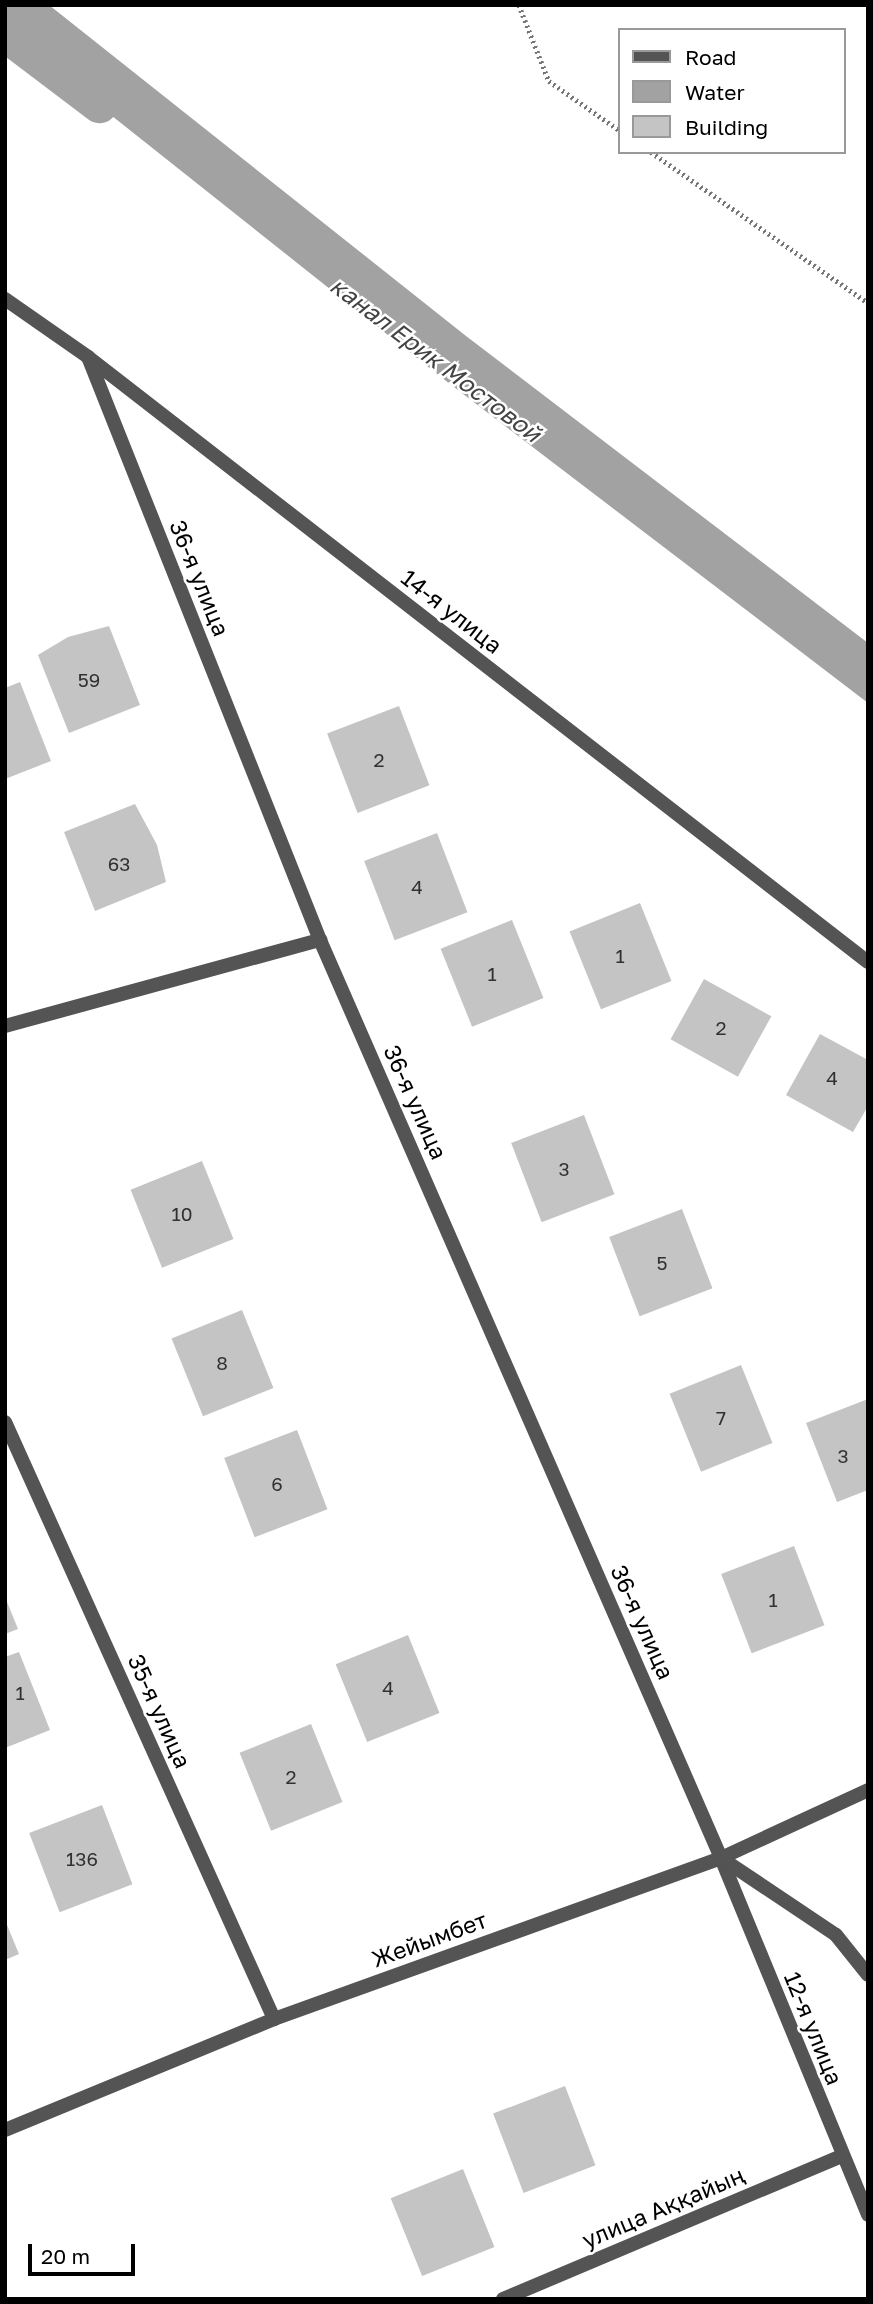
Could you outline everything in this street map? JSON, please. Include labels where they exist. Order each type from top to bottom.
[{"type":"street","name":"14-я улица","points":[[5,299],[88,357],[868,962]]},
{"type":"street","name":"36-я улица","points":[[88,357],[320,940],[721,1858]]},
{"type":"street","points":[[5,1026],[320,940]]},
{"type":"street","name":"35-я улица","points":[[5,1422],[274,2019]]},
{"type":"street","name":"Жейымбет","points":[[5,2130],[274,2019],[721,1858],[868,1790]]},
{"type":"street","points":[[721,1858],[836,1935],[868,1975]]},
{"type":"street","name":"12-я улица","points":[[721,1858],[841,2156],[868,2215]]},
{"type":"street","name":"улица Аққайың","points":[[503,2299],[841,2156]]},
{"type":"path","points":[[519,5],[549,81],[618,129]]},
{"type":"path","points":[[654,154],[868,303]]},
{"type":"water","name":"канал Ерик Мостовой","points":[[5,5],[49,5],[466,336],[868,643],[868,703],[437,374],[5,31]]},
{"type":"building","points":[[109,626],[140,705],[69,733],[38,655],[68,637]]},
{"type":"building","points":[[20,682],[51,761],[5,779],[5,688]]},
{"type":"building","points":[[399,706],[429,785],[358,813],[327,734]]},
{"type":"building","points":[[135,804],[157,845],[166,882],[95,911],[64,832]]},
{"type":"building","points":[[437,833],[467,912],[395,940],[364,861]]},
{"type":"building","points":[[640,903],[671,981],[601,1009],[570,931]]},
{"type":"building","points":[[512,920],[543,998],[472,1027],[441,949]]},
{"type":"building","points":[[704,979],[771,1016],[738,1077],[671,1039]]},
{"type":"building","points":[[820,1034],[868,1060],[868,1106],[853,1132],[786,1095]]},
{"type":"building","points":[[584,1115],[614,1194],[542,1222],[511,1143]]},
{"type":"building","points":[[202,1161],[233,1239],[162,1268],[131,1190]]},
{"type":"building","points":[[682,1209],[712,1288],[640,1316],[609,1237]]},
{"type":"building","points":[[242,1310],[273,1388],[203,1416],[172,1338]]},
{"type":"building","points":[[741,1365],[772,1443],[701,1472],[670,1394]]},
{"type":"building","points":[[868,1399],[868,1490],[837,1502],[806,1423]]},
{"type":"building","points":[[297,1430],[327,1509],[255,1537],[224,1458]]},
{"type":"building","points":[[794,1546],[824,1625],[752,1653],[721,1574]]},
{"type":"building","points":[[5,1597],[18,1629],[5,1634]]},
{"type":"building","points":[[408,1635],[439,1713],[367,1742],[336,1664]]},
{"type":"building","points":[[19,1652],[50,1730],[5,1748],[5,1657]]},
{"type":"building","points":[[311,1724],[342,1802],[271,1831],[240,1753]]},
{"type":"building","points":[[102,1805],[132,1884],[60,1912],[29,1833]]},
{"type":"building","points":[[5,1920],[19,1954],[5,1960]]},
{"type":"building","points":[[565,2086],[595,2165],[524,2193],[493,2114]]},
{"type":"building","points":[[463,2169],[494,2247],[422,2276],[391,2198]]},
{"type":"waterway","name":"канал Ерик Мостовой","points":[[5,33],[99,104]]}]
